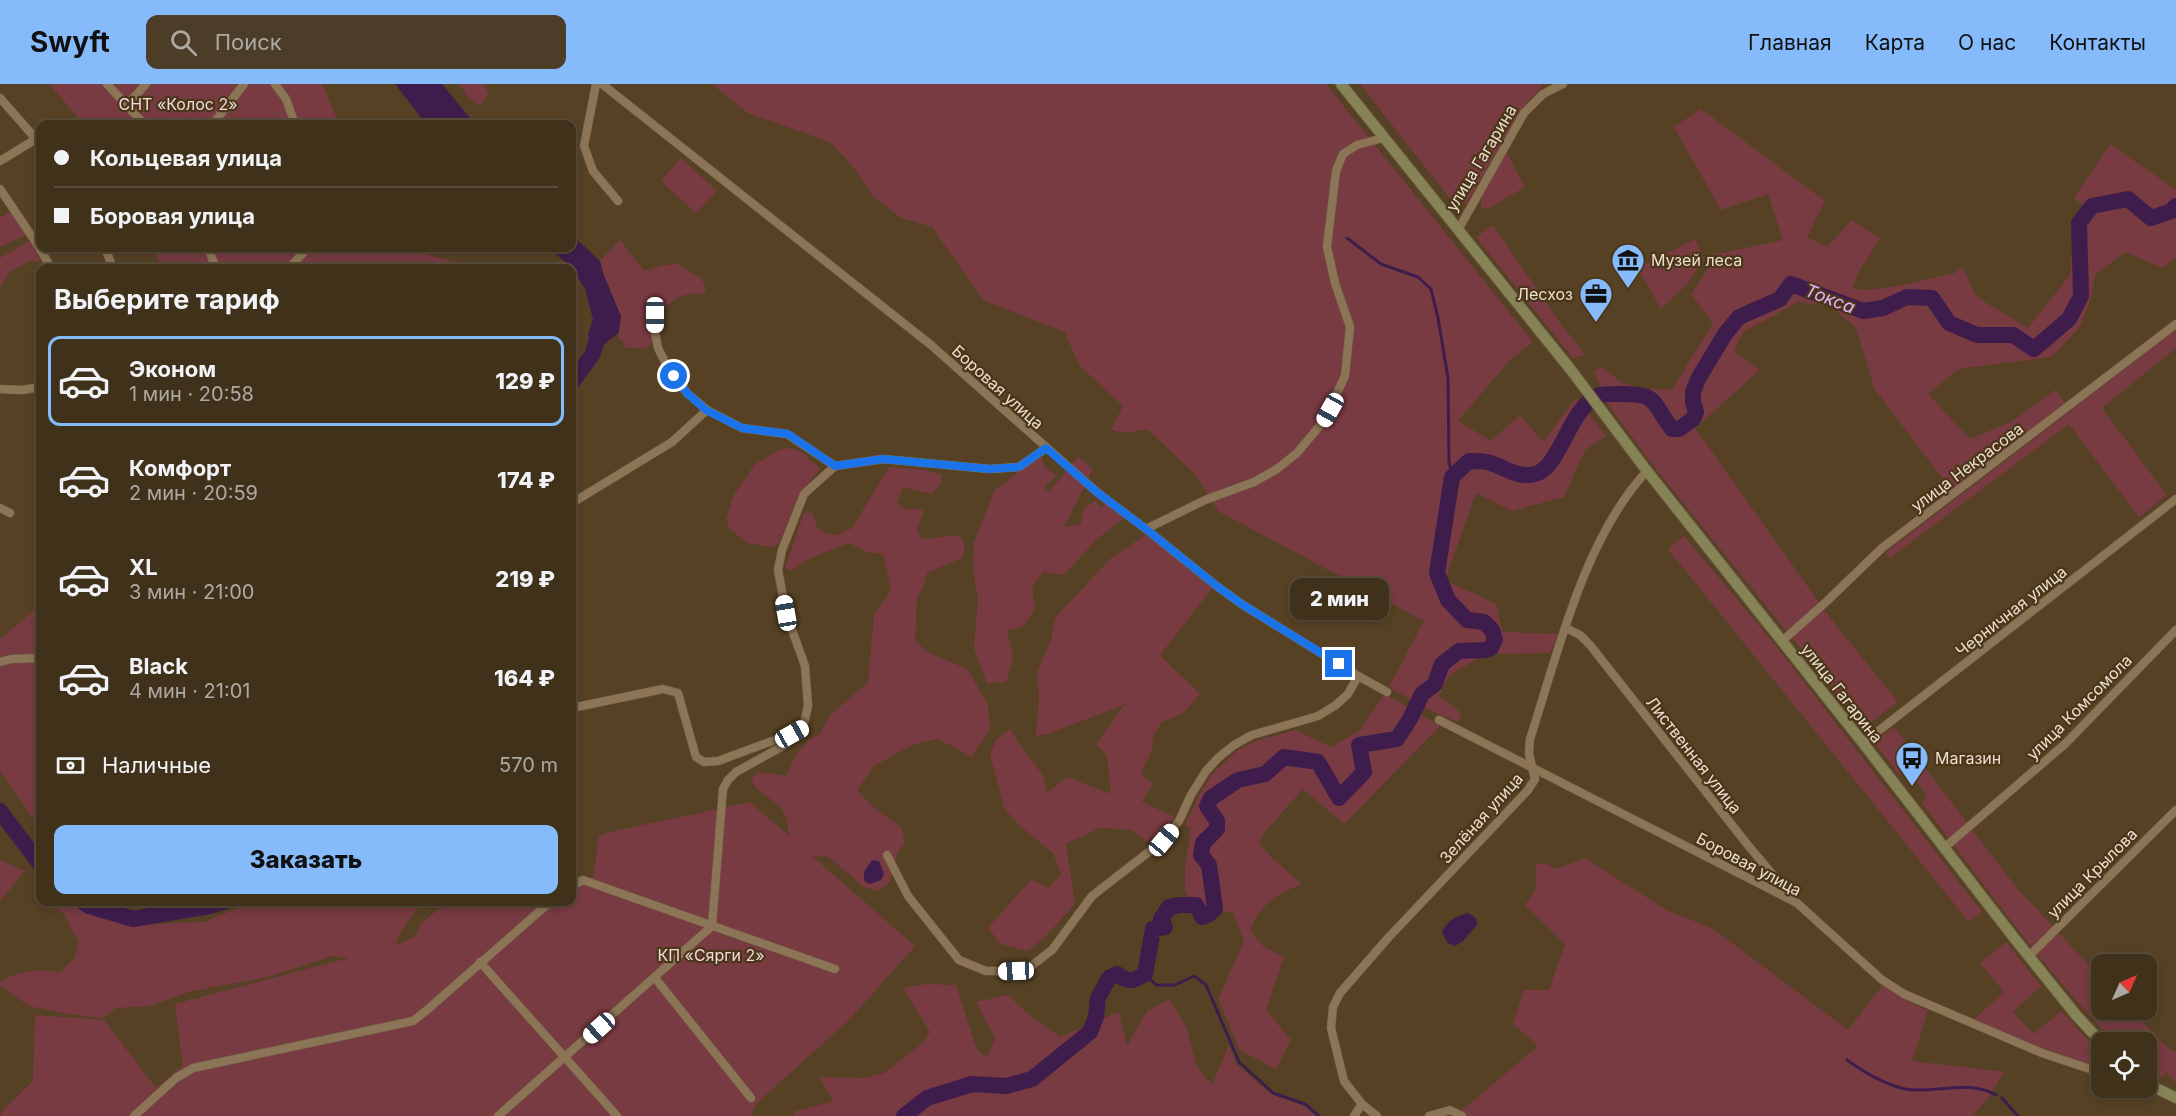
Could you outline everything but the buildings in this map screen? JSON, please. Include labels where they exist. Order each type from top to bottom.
[{"type":"main road","name":"улица Гагарина","points":[[1341,84],[1587,392],[2028,956],[2092,1032]]},
{"type":"main road","points":[[2157,1088],[2176,1098]]},
{"type":"street","points":[[107,84],[140,120]]},
{"type":"street","points":[[127,105],[146,84]]},
{"type":"street","points":[[216,120],[244,84]]},
{"type":"street","points":[[275,84],[285,99],[293,120]]},
{"type":"street","points":[[596,84],[584,146],[593,171],[618,201]]},
{"type":"street","name":"Боровая улица","points":[[602,84],[931,345],[1098,493],[1243,605],[1387,692]]},
{"type":"street","name":"улица Гагарина","points":[[1458,230],[1524,113],[1543,94],[1563,84]]},
{"type":"street","points":[[0,98],[36,140]]},
{"type":"street","points":[[1146,529],[1205,500],[1254,482],[1277,469],[1298,453],[1323,422],[1345,376],[1350,327],[1335,283],[1327,247],[1336,171],[1343,154],[1357,145],[1383,138]]},
{"type":"street","points":[[0,161],[36,143]]},
{"type":"street","points":[[0,189],[36,243]]},
{"type":"street","points":[[293,264],[304,252]]},
{"type":"street","points":[[655,315],[658,348],[666,364],[687,393],[706,410],[742,428],[788,434],[835,466]]},
{"type":"street","name":"улица Некрасова","points":[[1782,641],[1882,548],[2176,324]]},
{"type":"street","points":[[0,389],[22,390],[36,388]]},
{"type":"street","points":[[576,501],[672,442],[706,410]]},
{"type":"street","points":[[498,1116],[712,926],[723,789],[736,771],[783,746],[803,728],[808,706],[805,666],[786,613],[778,570],[782,550],[804,494],[835,466],[883,459],[990,469],[1019,467],[1046,448]]},
{"type":"street","name":"Зелёная улица","points":[[1377,1116],[1362,1104],[1344,1081],[1331,1028],[1333,1007],[1352,978],[1528,790],[1535,779],[1529,754],[1530,739],[1590,559],[1622,505],[1647,471]]},
{"type":"street","name":"Черничная улица","points":[[1863,743],[2176,499]]},
{"type":"street","points":[[0,508],[10,513]]},
{"type":"street","name":"Лиственная улица","points":[[1566,628],[1580,635],[1590,645],[1747,844],[1797,903]]},
{"type":"street","name":"улица Комсомола","points":[[1944,848],[2065,744],[2176,630]]},
{"type":"street","points":[[0,662],[11,659],[36,658]]},
{"type":"street","points":[[887,855],[908,896],[959,960],[986,972],[1016,971],[1030,967],[1052,950],[1092,896],[1164,840],[1179,821],[1206,771],[1218,758],[1234,745],[1252,735],[1318,716],[1348,694],[1358,676]]},
{"type":"street","points":[[576,707],[663,689],[678,693],[696,757],[708,763],[792,734],[803,728]]},
{"type":"street","name":"Боровая улица","points":[[1439,720],[1797,903],[1881,978],[1904,994],[2042,1053],[2091,1069]]},
{"type":"street","name":"улица Крылова","points":[[2028,956],[2176,810]]},
{"type":"street","points":[[576,884],[583,880],[835,969]]},
{"type":"street","points":[[134,1116],[176,1078],[192,1068],[412,1021],[545,906]]},
{"type":"street","points":[[480,962],[616,1116]]},
{"type":"street","points":[[655,978],[751,1098]]},
{"type":"street","points":[[1354,1116],[1362,1104]]},
{"type":"street","points":[[1429,1116],[1450,1110],[1462,1116]]},
{"type":"green space","name":"СНТ «Колос 2»","points":[[49,84],[322,84],[336,116],[336,120],[80,120]]},
{"type":"green space","points":[[459,84],[484,84],[489,94],[480,106],[468,97]]},
{"type":"green space","points":[[712,84],[1326,84],[1533,342],[1510,360],[1458,421],[1491,441],[1520,415],[1543,442],[1576,398],[1606,436],[1585,450],[1564,497],[1512,511],[1476,493],[1445,580],[1496,604],[1502,632],[1558,634],[1550,653],[1485,654],[1450,675],[1439,695],[1462,714],[1458,722],[1427,709],[1389,687],[1424,621],[1218,511],[1196,475],[1147,429],[1126,433],[1111,430],[1123,406],[1079,365],[1065,332],[983,300],[932,227],[901,218],[873,196],[855,169],[830,142],[748,113]]},
{"type":"green space","points":[[1360,84],[1544,84],[1520,111],[1467,203],[1455,205]]},
{"type":"green space","points":[[1701,109],[1825,201],[1807,237],[1827,247],[1852,220],[1880,239],[1858,273],[1852,288],[1861,290],[1902,285],[1955,273],[1963,267],[1974,293],[1983,301],[2028,328],[2070,275],[2074,224],[2084,206],[2074,198],[2110,144],[2176,190],[2176,257],[2163,268],[2125,252],[2095,275],[2091,298],[2080,327],[2051,357],[1959,369],[1928,394],[1970,439],[2011,422],[2055,390],[2065,403],[1952,491],[1874,388],[1856,328],[1831,306],[1799,302],[1743,332],[1734,352],[1760,370],[1695,428],[1820,604],[1787,632],[1655,468],[1607,403],[1594,371],[1602,367],[1622,383],[1639,388],[1672,390],[1713,323],[1691,294],[1710,266],[1712,255],[1783,240],[1768,194],[1721,210],[1674,127]]},
{"type":"green space","points":[[1506,151],[1525,187],[1489,208],[1482,208],[1480,195]]},
{"type":"green space","points":[[681,158],[717,191],[696,213],[661,181]]},
{"type":"green space","points":[[11,213],[25,231],[25,235],[0,247],[0,216]]},
{"type":"green space","points":[[1493,225],[1555,316],[1585,355],[1573,358],[1476,237]]},
{"type":"green space","points":[[1695,239],[1700,259],[1697,269],[1685,286],[1661,309],[1638,268]]},
{"type":"green space","points":[[620,240],[644,271],[664,265],[678,264],[702,279],[706,290],[701,294],[684,295],[668,305],[659,319],[654,340],[646,349],[623,347],[625,343],[618,338],[619,332],[600,261]]},
{"type":"green space","points":[[29,241],[38,252],[40,260],[37,262],[32,260],[9,272],[0,287],[0,258]]},
{"type":"green space","points":[[155,252],[419,252],[455,262],[455,264],[160,264]]},
{"type":"green space","points":[[2176,330],[2176,348],[2102,408],[2167,495],[2139,517],[2069,424],[1890,558],[1886,552]]},
{"type":"green space","points":[[790,448],[802,452],[819,468],[819,471],[800,493],[779,543],[772,547],[747,543],[729,528],[726,519],[734,495],[755,464],[779,450]]},
{"type":"green space","points":[[1042,457],[1044,467],[1056,475],[1044,487],[1049,492],[1078,457],[1093,469],[1064,527],[1081,524],[1083,509],[1096,500],[1101,508],[1109,500],[1129,514],[1096,540],[1064,575],[1043,572],[1032,587],[1035,610],[1022,627],[1007,630],[1013,658],[1006,682],[987,683],[974,648],[978,598],[973,570],[974,543],[994,491],[1029,464]]},
{"type":"green space","name":"КП «Сярги 2»","points":[[889,467],[925,470],[941,475],[941,483],[932,494],[903,487],[897,503],[904,509],[924,509],[917,530],[922,539],[960,536],[965,546],[962,558],[927,573],[917,599],[915,641],[929,653],[967,669],[988,704],[990,729],[971,757],[936,739],[912,745],[874,766],[857,790],[872,806],[902,828],[905,843],[898,852],[889,883],[877,891],[864,887],[829,857],[812,856],[915,946],[849,1020],[758,1102],[750,1116],[0,1116],[5,1108],[33,1081],[35,1015],[104,1020],[156,1088],[183,1065],[175,1004],[349,958],[332,956],[268,977],[192,991],[150,1006],[116,1008],[103,1018],[67,1014],[29,1006],[0,985],[0,982],[22,973],[60,972],[74,959],[79,941],[72,932],[66,916],[53,906],[77,906],[86,913],[138,925],[204,922],[243,906],[418,906],[400,933],[395,946],[416,936],[420,925],[445,906],[576,906],[576,879],[582,876],[593,878],[599,836],[610,832],[750,802],[789,836],[783,811],[756,787],[751,779],[758,772],[786,776],[797,753],[809,740],[820,734],[831,714],[868,683],[874,615],[891,590],[883,554],[867,552],[849,543],[806,560],[791,571],[785,568],[804,513],[813,513],[817,527],[823,533],[838,535],[852,528]]},
{"type":"green space","points":[[1147,534],[1213,587],[1160,655],[1200,694],[1182,714],[1162,722],[1154,734],[1151,752],[1141,774],[1153,784],[1142,802],[1175,817],[1147,842],[1132,830],[1100,828],[1066,844],[1075,904],[1046,936],[1027,951],[1001,944],[988,928],[1031,880],[1049,888],[1061,874],[1053,853],[1020,826],[1004,808],[990,754],[996,740],[1010,729],[1042,774],[1047,793],[1067,777],[1111,794],[1107,755],[1096,744],[1125,704],[1051,733],[1036,736],[1039,698],[1037,673],[1051,640],[1055,618],[1110,559]]},
{"type":"green space","points":[[1684,536],[1776,646],[1982,912],[1969,922],[1668,549]]},
{"type":"green space","points":[[36,608],[36,822],[0,771],[0,639]]},
{"type":"green space","points":[[1823,609],[1898,702],[1863,728],[1792,637]]},
{"type":"green space","points":[[1385,694],[1440,726],[1344,824],[1303,789],[1264,833],[1259,843],[1273,859],[1302,884],[1284,892],[1264,907],[1250,931],[1264,947],[1284,957],[1266,1010],[1291,1040],[1276,1069],[1240,1050],[1218,999],[1244,942],[1233,912],[1206,911],[1201,904],[1185,893],[1185,868],[1191,828],[1185,825],[1211,775],[1238,750],[1255,741],[1295,730],[1331,747],[1359,731]]},
{"type":"green space","points":[[1894,727],[2016,887],[2091,967],[2091,1016],[2039,956],[1922,803],[1927,795],[1908,771],[1899,775],[1874,742]]},
{"type":"green space","points":[[1585,858],[1668,911],[1712,928],[1848,1030],[1883,985],[1928,1011],[1912,1061],[2004,1072],[1990,1096],[1972,1116],[1445,1116],[1466,1107],[1538,1046],[1513,1024],[1524,990],[1549,990],[1565,944],[1525,905],[1536,889],[1536,864],[1547,864],[1556,869]]},
{"type":"green space","points":[[0,860],[25,871],[0,901]]},
{"type":"green space","points":[[2006,942],[2041,986],[2013,1012],[2034,1034],[2061,1011],[2091,1043],[2091,1066],[2044,1050],[1973,1020],[2004,992],[1980,963]]},
{"type":"green space","points":[[927,984],[956,985],[977,1050],[987,1058],[995,1038],[976,1002],[1008,995],[1027,1013],[1060,1037],[1119,1012],[1127,1046],[1147,1011],[1170,999],[1187,1028],[1196,1065],[1212,1085],[1229,1045],[1236,1064],[1271,1094],[1304,1106],[1316,1116],[796,1116],[793,1112],[834,1101],[818,1077],[862,1078],[884,1073],[923,1043],[930,1032],[903,988]]},
{"type":"green space","points":[[2095,1020],[2141,1020],[2153,1032],[2106,1032]]},
{"type":"green space","points":[[2157,1036],[2167,1047],[2176,1052],[2176,1082],[2166,1072],[2160,1078],[2157,1075]]},
{"type":"shaded area","points":[[395,84],[442,84],[472,120],[423,120]]},
{"type":"shaded area","points":[[576,239],[600,261],[621,316],[619,332],[592,355],[588,334],[593,319],[585,289],[576,274],[576,264],[567,264],[554,252],[576,252]]},
{"type":"shaded area","points":[[872,860],[879,861],[884,874],[881,880],[870,884],[864,881],[864,872]]},
{"type":"shaded area","points":[[1468,913],[1476,918],[1477,925],[1463,941],[1455,946],[1448,943],[1442,933],[1446,925],[1456,917]]},
{"type":"waterway","name":"Токса","points":[[904,1116],[927,1098],[972,1084],[1006,1086],[1032,1079],[1090,1032],[1096,1017],[1098,998],[1109,978],[1117,974],[1124,979],[1131,980],[1145,974],[1153,929],[1165,927],[1161,919],[1169,907],[1196,905],[1202,917],[1215,909],[1209,865],[1201,855],[1203,843],[1217,829],[1217,821],[1207,806],[1211,798],[1238,780],[1265,774],[1284,757],[1318,762],[1339,798],[1364,772],[1359,745],[1397,739],[1422,694],[1435,684],[1442,664],[1459,651],[1491,648],[1495,639],[1492,630],[1484,622],[1467,620],[1448,600],[1437,573],[1452,477],[1469,461],[1487,462],[1522,475],[1535,474],[1551,462],[1587,403],[1601,395],[1646,396],[1655,404],[1672,429],[1679,429],[1693,419],[1696,412],[1693,392],[1698,379],[1725,334],[1739,317],[1780,299],[1791,284],[1863,311],[1883,308],[1907,297],[1932,298],[1949,323],[1977,335],[2013,335],[2034,349],[2069,319],[2081,296],[2079,223],[2092,206],[2128,199],[2151,218],[2171,211],[2176,206]]},
{"type":"waterway","points":[[1347,238],[1381,264],[1418,277],[1431,289],[1448,378],[1449,461],[1452,477]]},
{"type":"waterway","points":[[576,377],[592,355],[599,334]]},
{"type":"waterway","points":[[0,811],[36,859]]},
{"type":"waterway","points":[[89,906],[133,919],[210,906]]},
{"type":"waterway","points":[[1145,974],[1156,985],[1175,985],[1194,976],[1206,985],[1239,1062],[1273,1093],[1305,1104],[1319,1116]]},
{"type":"waterway","points":[[1847,1060],[1874,1077],[1905,1089],[1963,1087],[1985,1090],[1996,1095]]},
{"type":"waterway","points":[[2002,1098],[2018,1116]]},
{"type":"place","name":"Музей леса","points":[[1628,289]]},
{"type":"place","name":"Лесхоз","points":[[1596,323]]},
{"type":"place","name":"Магазин","points":[[1912,787]]},
{"type":"route","points":[[674,376],[687,393],[706,410],[742,428],[788,434],[835,466],[883,459],[990,469],[1019,467],[1046,448],[1098,493],[1218,587],[1339,664]]}]
